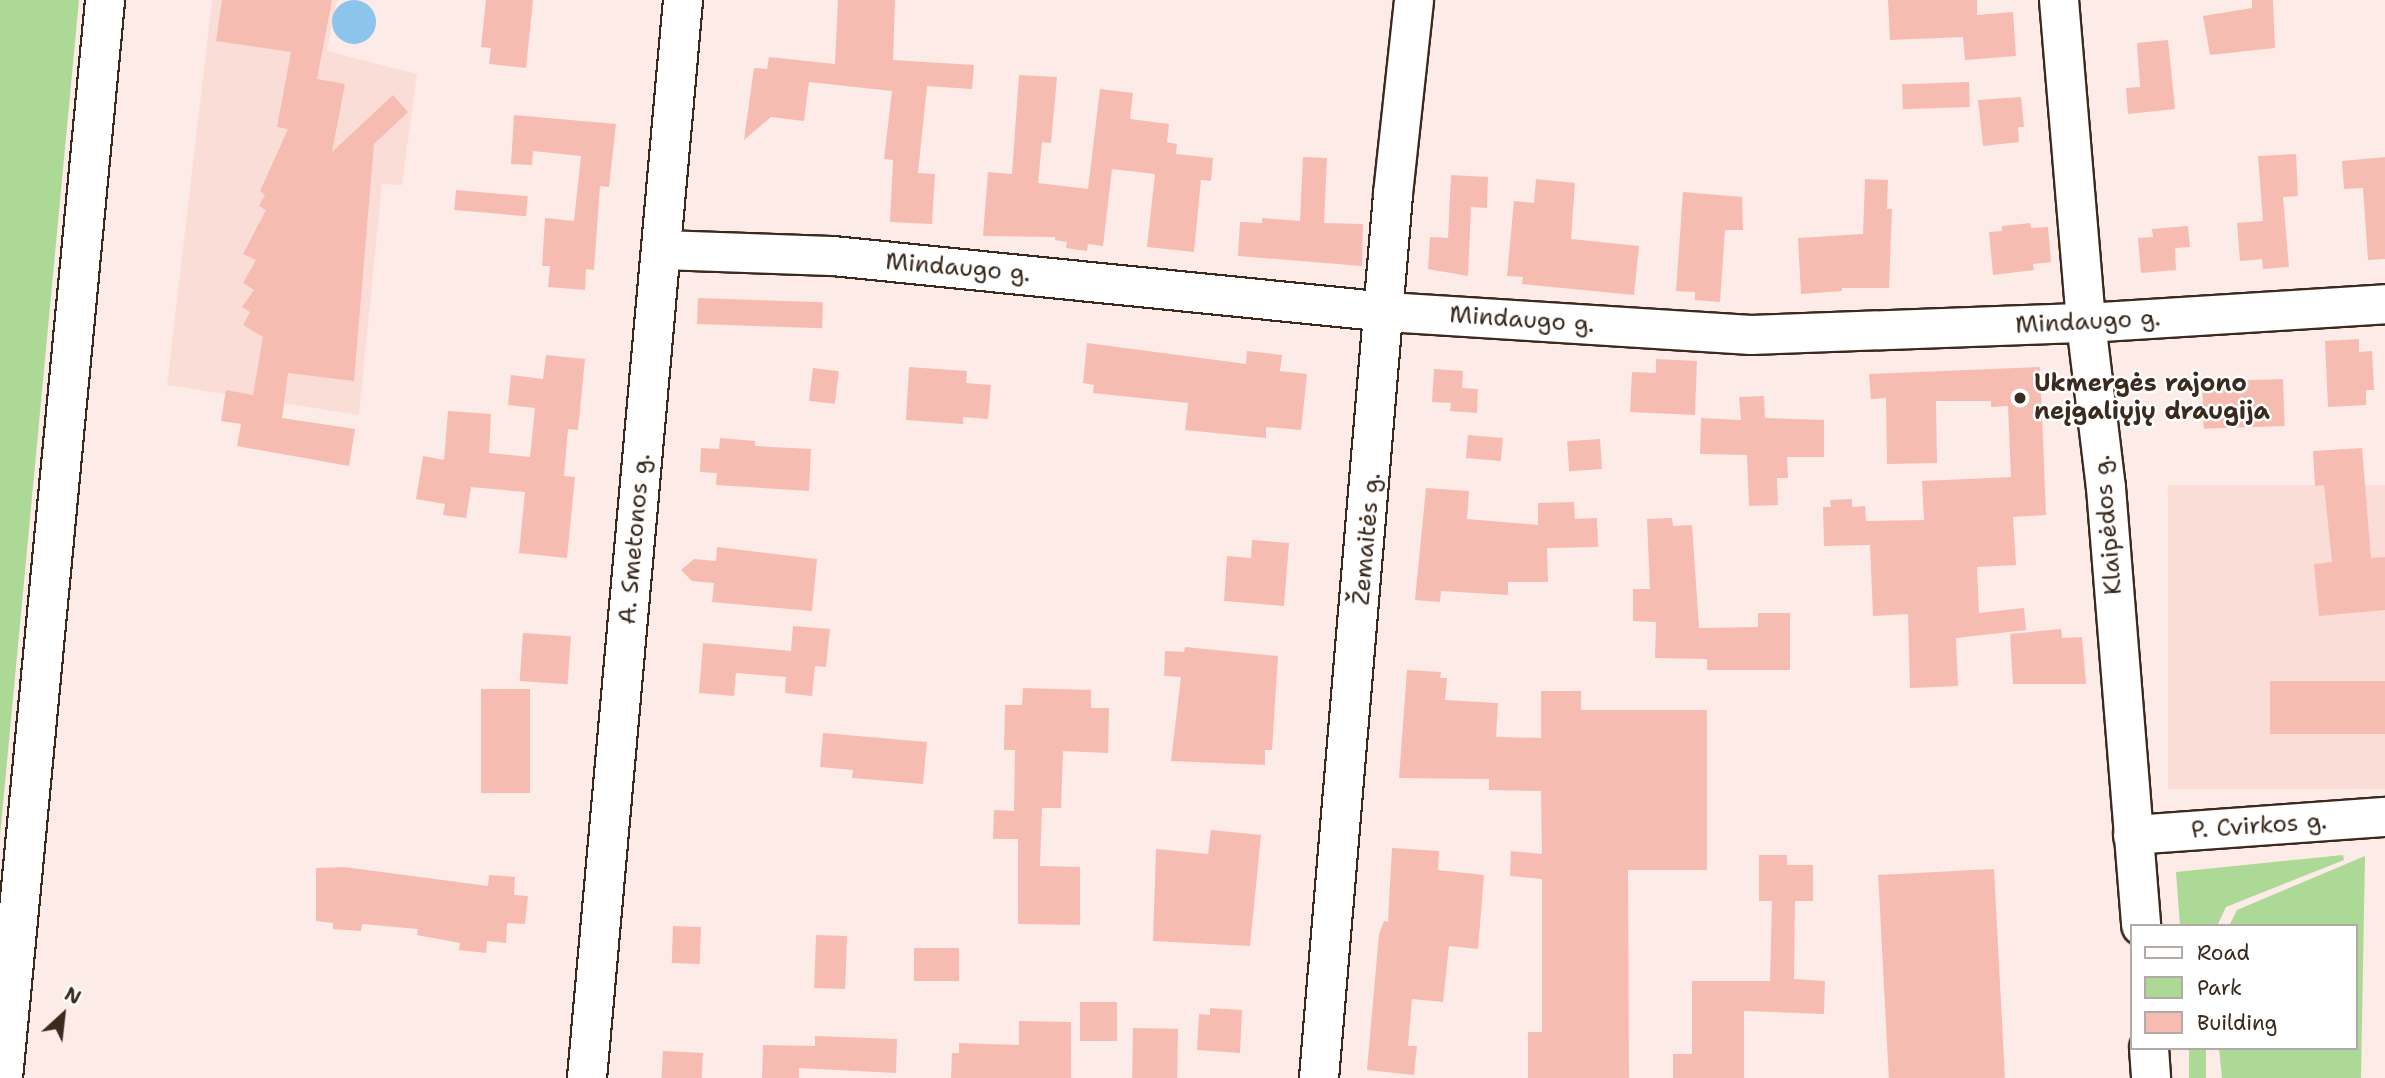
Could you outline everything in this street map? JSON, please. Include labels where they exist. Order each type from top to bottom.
[{"type":"street","points":[[3,1078],[105,0]]},
{"type":"street","name":"A. Smetonos g.","points":[[587,1078],[683,0]]},
{"type":"street","name":"Žemaitės g.","points":[[1319,1078],[1387,312],[1393,194],[1414,0]]},
{"type":"street","name":"Klaipėdos g.","points":[[2059,0],[2086,323],[2106,488],[2141,924]]},
{"type":"street","name":"Mindaugo g.","points":[[661,250],[833,257],[1387,312],[1751,335],[2086,323],[2385,304]]},
{"type":"street","name":"P. Cvirkos g.","points":[[2133,835],[2385,817]]},
{"type":"street","points":[[2149,1050],[2151,1078]]},
{"type":"shaded area","points":[[212,0],[337,0],[327,51],[417,74],[402,185],[382,184],[359,415],[167,385]]},
{"type":"shaded area","points":[[2168,485],[2385,485],[2385,789],[2168,789]]},
{"type":"green space","points":[[0,0],[79,0],[0,836]]},
{"type":"green space","points":[[2343,855],[2344,860],[2226,907],[2218,924],[2180,924],[2176,872]]},
{"type":"green space","points":[[2365,856],[2361,1078],[2222,1078],[2219,1050],[2357,1050],[2357,924],[2230,924],[2237,910]]},
{"type":"green space","points":[[2189,1050],[2206,1050],[2206,1078],[2189,1078]]},
{"type":"water","points":[[354,0],[369,7],[376,22],[369,37],[354,44],[339,37],[332,22],[339,7]]},
{"type":"building","points":[[222,0],[332,0],[317,79],[345,84],[332,152],[393,95],[408,112],[374,144],[354,381],[288,373],[282,418],[355,429],[349,466],[237,446],[241,424],[221,421],[226,390],[253,395],[263,337],[243,325],[250,312],[242,307],[254,290],[243,283],[256,260],[243,254],[266,210],[259,206],[265,195],[260,191],[288,129],[277,127],[291,52],[216,41]]},
{"type":"building","points":[[486,0],[533,0],[526,68],[489,64],[491,48],[481,47]]},
{"type":"building","points":[[838,0],[895,0],[893,60],[974,65],[972,89],[927,86],[918,173],[935,174],[932,224],[890,222],[893,160],[884,159],[892,91],[809,82],[804,121],[771,117],[744,140],[754,68],[767,69],[769,57],[835,64]]},
{"type":"building","points":[[1888,0],[1977,0],[1977,15],[2013,12],[2016,56],[1965,60],[1963,37],[1890,40]]},
{"type":"building","points":[[2252,0],[2273,0],[2275,48],[2210,55],[2203,16],[2252,8]]},
{"type":"building","points":[[2168,40],[2175,109],[2128,114],[2126,88],[2140,87],[2137,43]]},
{"type":"building","points":[[1019,75],[1057,77],[1051,143],[1042,142],[1038,183],[1088,189],[1100,89],[1133,93],[1130,119],[1169,124],[1167,142],[1177,144],[1176,154],[1213,158],[1211,181],[1201,180],[1194,252],[1147,247],[1155,174],[1112,169],[1103,246],[1088,244],[1087,251],[1066,248],[1067,242],[1055,240],[1055,237],[983,236],[988,172],[1012,174]]},
{"type":"building","points":[[1969,82],[1970,107],[1903,109],[1902,84]]},
{"type":"building","points":[[2021,97],[2024,127],[2018,127],[2019,142],[1983,146],[1978,100]]},
{"type":"building","points":[[514,115],[616,124],[609,187],[600,186],[594,270],[586,269],[585,290],[548,287],[550,266],[542,266],[545,218],[574,221],[581,156],[533,151],[532,165],[511,164]]},
{"type":"building","points":[[2296,154],[2298,196],[2283,197],[2289,267],[2263,269],[2262,259],[2240,261],[2237,223],[2263,221],[2258,156]]},
{"type":"building","points":[[1303,157],[1327,158],[1324,223],[1363,224],[1362,266],[1238,256],[1240,222],[1262,223],[1262,218],[1300,221]]},
{"type":"building","points":[[2385,157],[2385,259],[2368,260],[2363,188],[2344,189],[2342,161]]},
{"type":"building","points":[[1451,175],[1488,177],[1487,208],[1471,207],[1468,276],[1428,269],[1430,237],[1448,238]]},
{"type":"building","points":[[1536,179],[1575,183],[1571,239],[1639,246],[1634,295],[1522,284],[1523,277],[1507,276],[1514,201],[1534,203]]},
{"type":"building","points":[[1865,179],[1888,180],[1887,209],[1892,209],[1889,288],[1842,288],[1842,291],[1801,294],[1798,238],[1863,234]]},
{"type":"building","points":[[456,190],[528,196],[526,216],[454,210]]},
{"type":"building","points":[[1683,192],[1742,197],[1743,230],[1725,230],[1720,302],[1695,300],[1695,292],[1676,291]]},
{"type":"building","points":[[2030,223],[2031,228],[2048,227],[2051,262],[2033,264],[2034,270],[1993,275],[1989,232],[2002,231],[2002,226]]},
{"type":"building","points":[[2188,226],[2190,247],[2175,248],[2176,270],[2141,273],[2138,238],[2153,237],[2152,229]]},
{"type":"building","points":[[698,298],[823,302],[822,328],[697,324]]},
{"type":"building","points":[[2359,339],[2359,352],[2372,351],[2374,390],[2366,390],[2366,405],[2328,407],[2325,341]]},
{"type":"building","points":[[1087,343],[1246,364],[1247,351],[1282,355],[1280,371],[1307,374],[1301,430],[1266,427],[1266,438],[1185,430],[1188,403],[1093,393],[1094,385],[1083,383]]},
{"type":"building","points":[[546,355],[585,359],[578,430],[568,429],[564,476],[575,477],[567,558],[519,553],[525,492],[471,487],[466,518],[443,515],[445,504],[416,499],[423,456],[444,460],[448,411],[491,414],[489,453],[530,457],[535,408],[508,405],[511,375],[543,379]]},
{"type":"building","points":[[1656,359],[1697,361],[1695,415],[1630,412],[1632,372],[1656,373]]},
{"type":"building","points":[[909,367],[967,371],[966,383],[991,385],[988,419],[963,417],[963,424],[906,420]]},
{"type":"building","points":[[2040,367],[2046,515],[2013,517],[2016,565],[1977,567],[1979,613],[2024,608],[2026,630],[1956,638],[1958,686],[1910,688],[1908,614],[1873,616],[1870,545],[1824,546],[1823,507],[1831,507],[1830,500],[1852,499],[1852,507],[1865,506],[1866,521],[1924,520],[1922,481],[2011,477],[2008,406],[1991,407],[1991,401],[1936,401],[1937,463],[1887,464],[1886,398],[1871,399],[1869,374]]},
{"type":"building","points":[[813,368],[839,371],[835,404],[809,401]]},
{"type":"building","points":[[1434,369],[1463,371],[1462,388],[1478,389],[1477,413],[1450,411],[1451,403],[1432,402]]},
{"type":"building","points":[[2283,379],[2285,426],[2204,429],[2202,382]]},
{"type":"building","points":[[1764,396],[1765,418],[1824,420],[1824,457],[1787,457],[1788,478],[1777,478],[1778,505],[1749,506],[1747,455],[1700,454],[1701,418],[1741,420],[1739,397]]},
{"type":"building","points":[[1468,435],[1503,438],[1501,461],[1466,458]]},
{"type":"building","points":[[720,438],[755,441],[755,446],[811,449],[809,491],[716,485],[717,473],[700,472],[701,448],[719,449]]},
{"type":"building","points":[[1600,439],[1602,469],[1569,471],[1567,441]]},
{"type":"building","points":[[2362,448],[2371,558],[2385,557],[2385,610],[2319,616],[2314,564],[2332,562],[2324,485],[2315,486],[2313,451]]},
{"type":"building","points":[[1426,488],[1469,491],[1467,519],[1538,525],[1538,503],[1574,502],[1575,519],[1597,518],[1598,547],[1547,548],[1548,582],[1508,582],[1508,595],[1441,591],[1440,602],[1415,600]]},
{"type":"building","points":[[1672,518],[1673,526],[1692,525],[1699,628],[1758,627],[1758,613],[1790,613],[1790,670],[1707,670],[1707,659],[1655,658],[1656,622],[1633,621],[1633,589],[1650,589],[1647,519]]},
{"type":"building","points":[[1252,540],[1289,543],[1284,606],[1224,601],[1227,556],[1251,558]]},
{"type":"building","points":[[717,547],[817,559],[812,611],[712,602],[714,583],[692,581],[681,570],[694,559],[716,561]]},
{"type":"building","points":[[793,626],[830,629],[826,667],[815,666],[812,696],[785,693],[786,677],[736,673],[734,696],[699,693],[703,643],[791,651]]},
{"type":"building","points":[[2061,629],[2062,638],[2082,637],[2086,684],[2013,684],[2010,634]]},
{"type":"building","points":[[523,633],[571,636],[568,684],[520,681]]},
{"type":"building","points":[[1185,647],[1278,656],[1272,750],[1265,750],[1265,765],[1171,761],[1181,677],[1164,676],[1165,651],[1184,652]]},
{"type":"building","points":[[1407,670],[1441,672],[1440,678],[1447,678],[1445,700],[1498,703],[1496,737],[1541,738],[1541,691],[1581,691],[1581,710],[1707,710],[1707,870],[1628,870],[1629,1078],[1528,1078],[1528,1032],[1542,1032],[1542,879],[1510,876],[1511,851],[1542,854],[1541,791],[1489,790],[1489,779],[1399,778]]},
{"type":"building","points":[[2270,681],[2385,681],[2385,734],[2270,734]]},
{"type":"building","points":[[1023,688],[1091,690],[1091,708],[1109,708],[1108,753],[1063,751],[1061,808],[1042,808],[1040,866],[1080,867],[1080,925],[1018,924],[1018,839],[993,839],[994,810],[1014,811],[1015,750],[1004,750],[1005,705],[1022,705]]},
{"type":"building","points":[[481,689],[530,689],[530,793],[481,793]]},
{"type":"building","points":[[823,733],[927,742],[923,784],[852,778],[853,770],[820,767]]},
{"type":"building","points":[[1211,830],[1261,835],[1250,946],[1153,941],[1156,849],[1208,854]]},
{"type":"building","points":[[1392,848],[1439,851],[1438,870],[1484,875],[1478,949],[1449,946],[1443,1002],[1412,999],[1408,1046],[1417,1046],[1414,1075],[1367,1070],[1379,934],[1384,921],[1388,922]]},
{"type":"building","points":[[1759,855],[1787,855],[1787,865],[1813,865],[1813,901],[1795,901],[1794,979],[1825,981],[1824,1014],[1744,1011],[1744,1078],[1673,1078],[1673,1054],[1692,1054],[1692,981],[1770,981],[1772,901],[1759,901]]},
{"type":"building","points":[[344,867],[488,886],[489,875],[515,877],[514,895],[528,896],[525,924],[507,923],[506,943],[487,941],[486,953],[459,950],[460,943],[417,935],[418,929],[362,924],[361,931],[333,929],[333,923],[316,921],[316,868]]},
{"type":"building","points":[[1994,869],[2005,1078],[1889,1078],[1878,875]]},
{"type":"building","points":[[673,926],[701,927],[700,964],[672,963]]},
{"type":"building","points":[[816,935],[847,936],[845,989],[814,988]]},
{"type":"building","points":[[914,948],[959,948],[959,981],[914,981]]},
{"type":"building","points":[[1080,1002],[1117,1002],[1117,1041],[1080,1041]]},
{"type":"building","points":[[1210,1008],[1242,1010],[1240,1053],[1197,1050],[1199,1014],[1210,1015]]},
{"type":"building","points":[[1019,1021],[1071,1022],[1071,1078],[951,1078],[952,1053],[959,1053],[959,1043],[1019,1045]]},
{"type":"building","points":[[1133,1028],[1178,1029],[1177,1078],[1132,1078]]},
{"type":"building","points":[[815,1036],[897,1039],[896,1073],[799,1068],[799,1078],[762,1078],[763,1045],[815,1046]]},
{"type":"building","points":[[663,1051],[703,1053],[702,1078],[662,1078]]},
{"type":"place","name":"Ukmergės rajono neįgaliųjų draugija","points":[[2020,398]]}]
